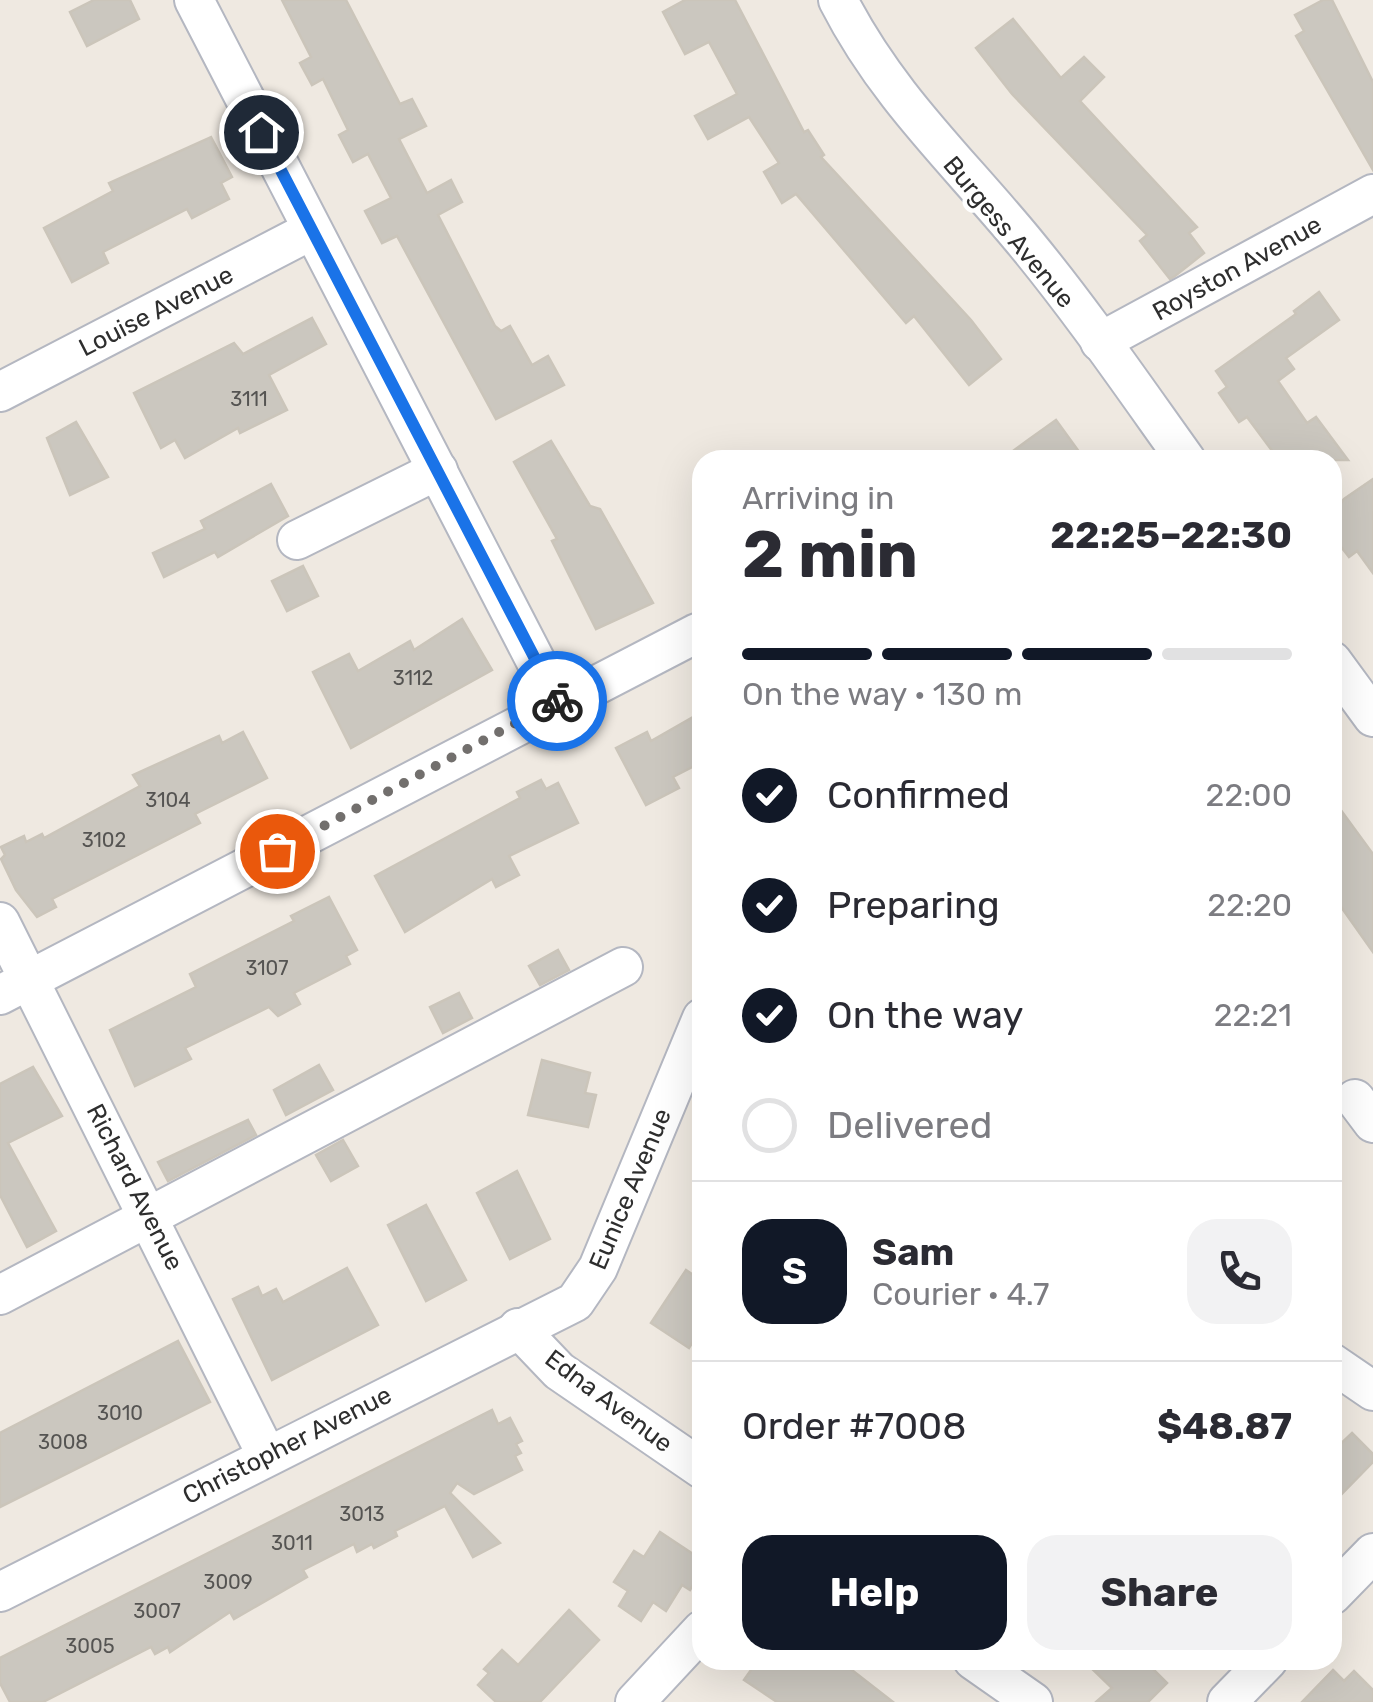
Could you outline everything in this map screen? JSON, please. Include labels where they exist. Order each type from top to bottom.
[{"type":"street","points":[[194,0],[558,704]]},
{"type":"street","name":"Burgess Avenue","points":[[838,0],[883,77],[927,135],[1022,239],[1179,450]]},
{"type":"street","name":"Royston Avenue","points":[[1100,342],[1373,194]]},
{"type":"street","name":"Louise Avenue","points":[[0,392],[312,230]]},
{"type":"street","points":[[297,540],[438,470]]},
{"type":"street","points":[[15,988],[692,636]]},
{"type":"street","points":[[1342,675],[1373,717]]},
{"type":"street","name":"Richard Avenue","points":[[0,922],[15,988],[151,1217],[266,1454]]},
{"type":"street","points":[[0,1296],[622,968]]},
{"type":"street","name":"Eunice Avenue","points":[[576,1302],[598,1268],[692,1042]]},
{"type":"street","name":"Christopher Avenue","points":[[0,1592],[266,1454],[576,1302]]},
{"type":"street","name":"Edna Avenue","points":[[518,1328],[559,1370],[692,1462]]},
{"type":"street","points":[[1342,1370],[1373,1391]]},
{"type":"street","points":[[1342,1585],[1373,1554]]},
{"type":"street","points":[[635,1702],[692,1641]]},
{"type":"street","points":[[987,1670],[1033,1702]]},
{"type":"street","points":[[1227,1702],[1258,1670]]},
{"type":"building","points":[[94,0],[130,0],[139,19],[87,46],[70,12]]},
{"type":"building","points":[[282,0],[346,0],[400,104],[412,99],[426,126],[399,139],[427,193],[451,180],[462,202],[438,215],[495,326],[501,331],[510,326],[532,365],[548,356],[564,385],[496,419],[397,236],[382,243],[365,211],[391,198],[368,154],[353,162],[339,135],[348,130],[323,79],[312,85],[300,63],[311,57]]},
{"type":"building","points":[[685,0],[735,0],[804,132],[808,130],[824,155],[821,157],[971,320],[1001,359],[969,385],[914,316],[906,323],[796,194],[782,203],[764,172],[779,163],[749,117],[708,139],[695,116],[737,94],[709,42],[685,54],[663,12]]},
{"type":"building","points":[[1323,0],[1332,0],[1373,82],[1373,170],[1296,36],[1304,31],[1295,15]]},
{"type":"building","points":[[1013,19],[1061,78],[1084,57],[1104,77],[1080,101],[1197,227],[1189,233],[1204,253],[1175,276],[1170,279],[1140,241],[1147,235],[1012,94],[976,48]]},
{"type":"building","points":[[211,137],[232,177],[221,183],[229,199],[192,218],[187,209],[103,252],[108,263],[72,282],[44,228],[113,191],[109,183]]},
{"type":"building","points":[[1319,292],[1339,320],[1286,358],[1294,369],[1278,381],[1307,423],[1316,417],[1341,450],[1272,450],[1247,417],[1239,422],[1219,393],[1227,387],[1216,371],[1296,314],[1294,311]]},
{"type":"building","points":[[312,318],[326,344],[269,375],[287,410],[240,433],[238,428],[185,458],[175,440],[161,448],[134,393],[234,343],[243,354]]},
{"type":"building","points":[[1056,420],[1078,450],[1014,450]]},
{"type":"building","points":[[76,422],[108,477],[70,495],[47,438]]},
{"type":"building","points":[[551,441],[590,506],[600,509],[653,603],[596,629],[552,541],[557,539],[514,462]]},
{"type":"building","points":[[1373,479],[1373,573],[1357,551],[1349,557],[1342,548],[1344,499]]},
{"type":"building","points":[[271,484],[288,516],[218,557],[215,552],[164,577],[153,553],[205,529],[201,521]]},
{"type":"building","points":[[303,566],[318,596],[287,611],[272,581]]},
{"type":"building","points":[[462,619],[492,670],[351,748],[313,672],[349,654],[358,671],[410,641],[414,650]]},
{"type":"building","points":[[692,718],[692,767],[673,777],[679,788],[646,805],[616,748],[647,732],[651,741]]},
{"type":"building","points":[[243,732],[267,778],[195,814],[200,823],[52,899],[56,907],[37,917],[16,890],[1,859],[5,855],[1,847],[24,836],[26,842],[42,834],[44,838],[140,786],[133,775],[219,736],[222,743]]},
{"type":"building","points":[[541,780],[546,789],[558,783],[578,823],[509,856],[519,875],[496,887],[492,879],[405,932],[375,876],[520,798],[517,792]]},
{"type":"building","points":[[1342,812],[1373,854],[1373,952],[1342,908]]},
{"type":"building","points":[[329,897],[357,950],[346,956],[350,964],[294,993],[300,1004],[278,1016],[269,1007],[185,1048],[191,1059],[135,1086],[110,1030],[196,987],[190,974],[294,921],[291,916]]},
{"type":"building","points":[[558,950],[569,970],[540,985],[529,966]]},
{"type":"building","points":[[459,993],[472,1018],[443,1033],[430,1007]]},
{"type":"building","points":[[542,1060],[590,1073],[585,1093],[596,1095],[588,1127],[528,1115]]},
{"type":"building","points":[[319,1065],[333,1090],[286,1115],[274,1090]]},
{"type":"building","points":[[33,1067],[62,1116],[8,1143],[56,1231],[27,1247],[0,1195],[0,1084]]},
{"type":"building","points":[[248,1120],[256,1135],[168,1181],[158,1162]]},
{"type":"building","points":[[343,1140],[358,1166],[331,1181],[316,1155]]},
{"type":"building","points":[[517,1171],[550,1239],[510,1259],[477,1193]]},
{"type":"building","points":[[426,1205],[466,1280],[426,1301],[388,1225]]},
{"type":"building","points":[[347,1268],[378,1325],[272,1380],[233,1299],[258,1287],[262,1296],[276,1289],[283,1302]]},
{"type":"building","points":[[686,1270],[692,1274],[689,1348],[651,1323]]},
{"type":"building","points":[[178,1341],[210,1402],[0,1507],[0,1433]]},
{"type":"building","points":[[492,1410],[498,1424],[510,1418],[522,1441],[516,1444],[521,1453],[515,1456],[522,1470],[474,1494],[457,1483],[450,1493],[500,1543],[473,1557],[445,1506],[395,1531],[397,1536],[374,1548],[372,1544],[357,1552],[354,1544],[303,1570],[307,1577],[234,1619],[230,1612],[170,1652],[168,1647],[155,1654],[151,1647],[43,1702],[10,1702],[0,1683],[0,1658]]},
{"type":"building","points":[[1352,1433],[1373,1454],[1373,1462],[1342,1494],[1342,1442]]},
{"type":"building","points":[[660,1532],[692,1553],[692,1587],[690,1590],[682,1585],[666,1611],[653,1602],[641,1621],[619,1606],[628,1591],[614,1582],[634,1551],[644,1557]]},
{"type":"building","points":[[569,1610],[599,1640],[540,1702],[496,1702],[478,1685],[489,1673],[484,1669],[502,1650],[518,1665]]},
{"type":"building","points":[[751,1670],[852,1670],[893,1702],[777,1702],[744,1680]]},
{"type":"building","points":[[1093,1670],[1154,1670],[1167,1683],[1148,1702],[1096,1702],[1112,1688]]},
{"type":"building","points":[[1333,1670],[1344,1681],[1354,1671],[1373,1690],[1373,1702],[1302,1702]]},
{"type":"way so far","points":[[277,851],[558,704],[557,701]]},
{"type":"route","points":[[261,132],[557,701]]}]
